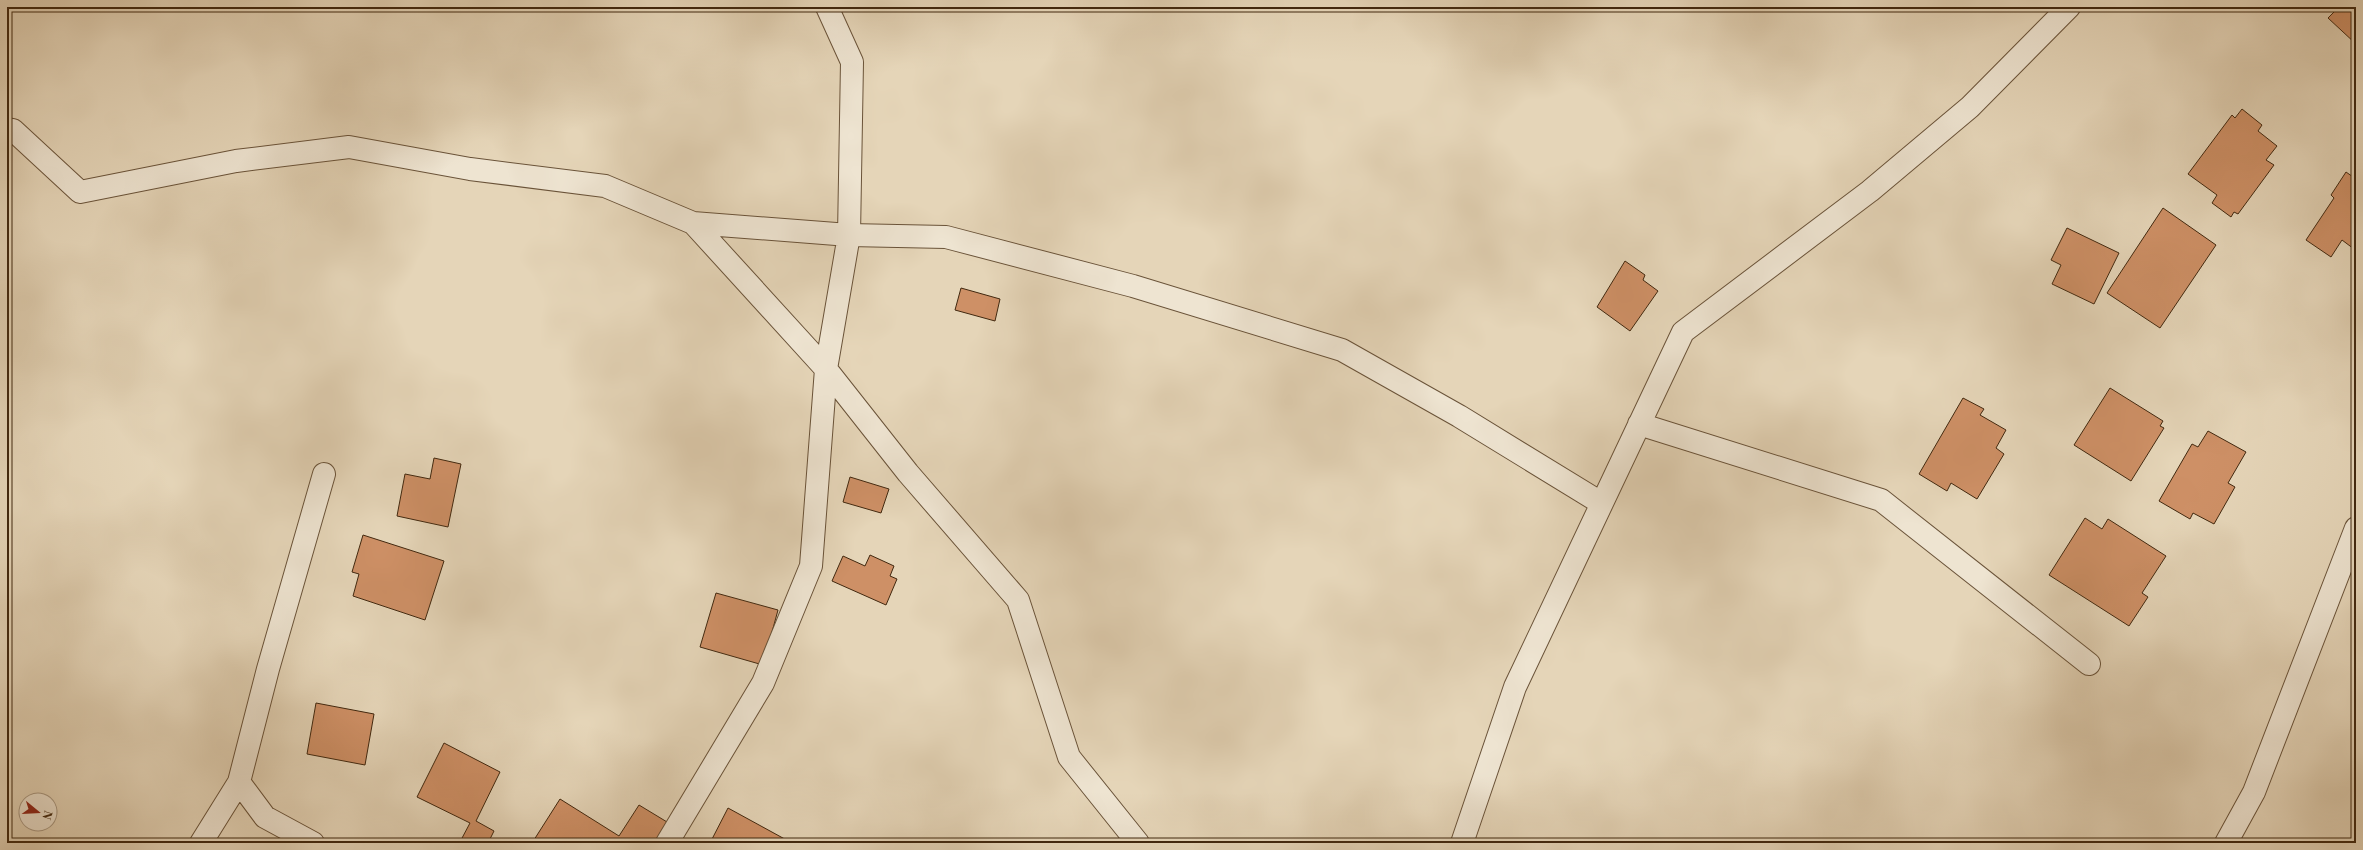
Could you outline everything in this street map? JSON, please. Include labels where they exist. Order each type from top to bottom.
[{"type":"street","points":[[667,843],[764,683],[811,566],[826,369],[849,235],[852,62],[827,7]]},
{"type":"street","points":[[1462,843],[1515,687],[1638,424],[1683,332],[1870,191],[1970,107],[2069,7]]},
{"type":"street","points":[[7,129],[13,130],[80,192],[236,161],[349,147],[470,168],[605,186],[694,223],[849,235],[946,237],[1133,286],[1342,350],[1459,416],[1601,503]]},
{"type":"street","points":[[694,223],[826,369],[908,473],[1018,600],[1069,757],[1138,843]]},
{"type":"street","points":[[1638,424],[1881,500],[2088,664]]},
{"type":"street","points":[[201,843],[239,782],[268,669],[324,474]]},
{"type":"street","points":[[2226,843],[2254,792],[2356,528]]},
{"type":"street","points":[[239,782],[265,817],[313,843]]},
{"type":"building","points":[[2339,7],[2356,7],[2356,44],[2328,18]]},
{"type":"building","points":[[2242,109],[2262,125],[2258,131],[2277,146],[2266,160],[2274,165],[2238,214],[2234,212],[2231,217],[2212,203],[2217,195],[2188,174],[2232,115],[2235,118]]},
{"type":"building","points":[[2346,172],[2356,179],[2356,247],[2354,249],[2342,240],[2331,257],[2306,240],[2334,198],[2331,195]]},
{"type":"building","points":[[2163,208],[2216,245],[2160,328],[2107,293]]},
{"type":"building","points":[[2067,228],[2119,253],[2094,304],[2052,284],[2061,265],[2051,260]]},
{"type":"building","points":[[1625,261],[1645,275],[1643,280],[1658,291],[1630,331],[1597,307]]},
{"type":"building","points":[[961,288],[1000,299],[995,321],[955,310]]},
{"type":"building","points":[[2110,388],[2163,421],[2160,426],[2164,428],[2131,481],[2074,445]]},
{"type":"building","points":[[1963,398],[1984,409],[1980,415],[2006,430],[1996,448],[2004,454],[1977,499],[1951,483],[1947,491],[1919,474]]},
{"type":"building","points":[[2208,431],[2246,452],[2228,483],[2235,487],[2214,524],[2193,513],[2190,519],[2159,501],[2192,444],[2198,447]]},
{"type":"building","points":[[434,458],[461,464],[448,527],[397,516],[405,474],[430,479]]},
{"type":"building","points":[[850,477],[889,489],[881,513],[843,502]]},
{"type":"building","points":[[2085,518],[2102,529],[2108,519],[2166,556],[2142,593],[2148,597],[2129,626],[2049,575]]},
{"type":"building","points":[[363,535],[444,561],[425,620],[353,596],[359,574],[352,572]]},
{"type":"building","points":[[870,555],[894,566],[890,576],[897,579],[886,605],[832,581],[843,556],[865,566]]},
{"type":"building","points":[[716,593],[778,610],[763,665],[700,647]]},
{"type":"building","points":[[316,703],[374,714],[365,765],[307,754]]},
{"type":"building","points":[[444,743],[500,772],[476,821],[494,831],[488,843],[467,843],[461,840],[470,823],[417,797]]},
{"type":"building","points":[[560,799],[619,836],[639,805],[672,825],[661,843],[532,843]]},
{"type":"building","points":[[728,808],[792,843],[710,843]]}]
